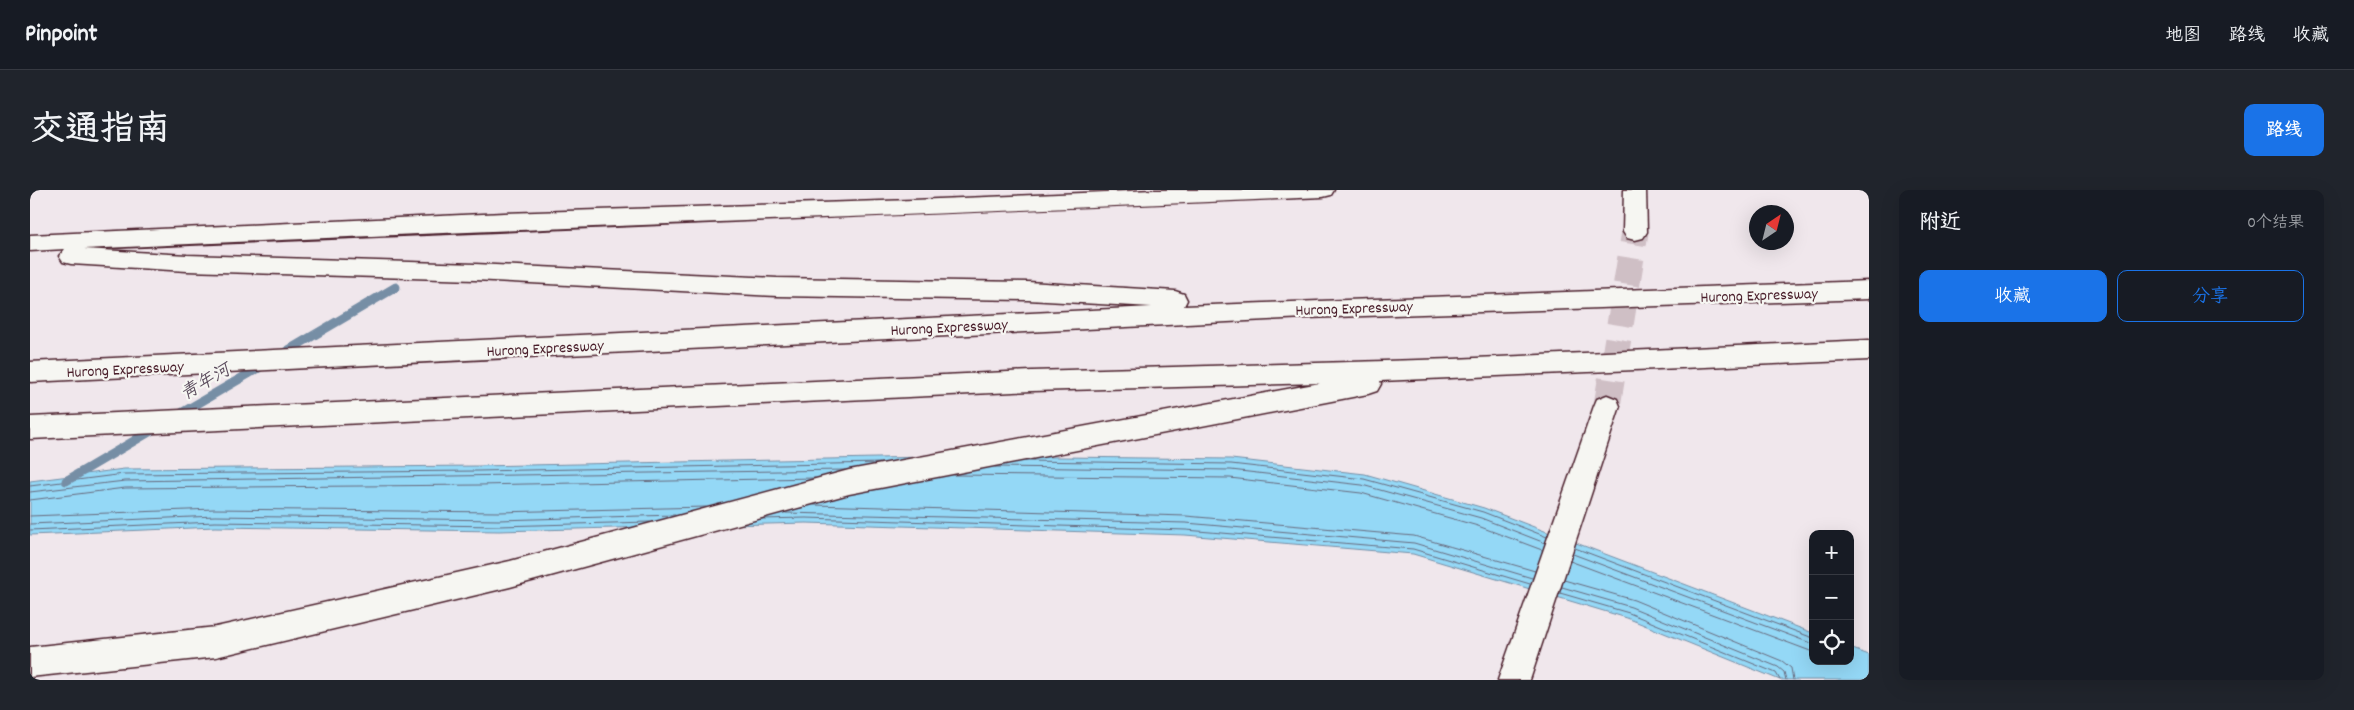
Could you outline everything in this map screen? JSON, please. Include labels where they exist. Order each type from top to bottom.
[{"type":"main road","points":[[30,243],[504,221],[913,208],[1323,190]]},
{"type":"main road","points":[[1635,190],[1636,232]]},
{"type":"main road","points":[[30,254],[187,263],[475,272],[777,287],[1028,291],[1306,309]]},
{"type":"main road","name":"Hurong Expressway","points":[[30,372],[1306,309],[1869,290]]},
{"type":"main road","points":[[30,428],[1032,381],[1453,368],[1869,350]]},
{"type":"main road","points":[[30,662],[216,642],[510,574],[850,482],[1453,368]]},
{"type":"main road","points":[[1514,680],[1607,406]]},
{"type":"water","points":[[977,456],[1231,459],[1365,474],[1484,508],[1809,631],[1809,665],[1854,665],[1854,649],[1869,655],[1869,680],[1780,680],[1627,618],[1413,554],[1185,535],[806,523],[499,531],[215,527],[30,535],[30,481],[124,469],[478,466]]},
{"type":"waterway","name":"青年河","points":[[282,354],[396,287]]},
{"type":"waterway","name":"青年河","points":[[178,415],[264,365]]},
{"type":"waterway","name":"青年河","points":[[66,481],[156,428]]},
{"type":"tunnel","points":[[1607,406],[1635,232]]}]
